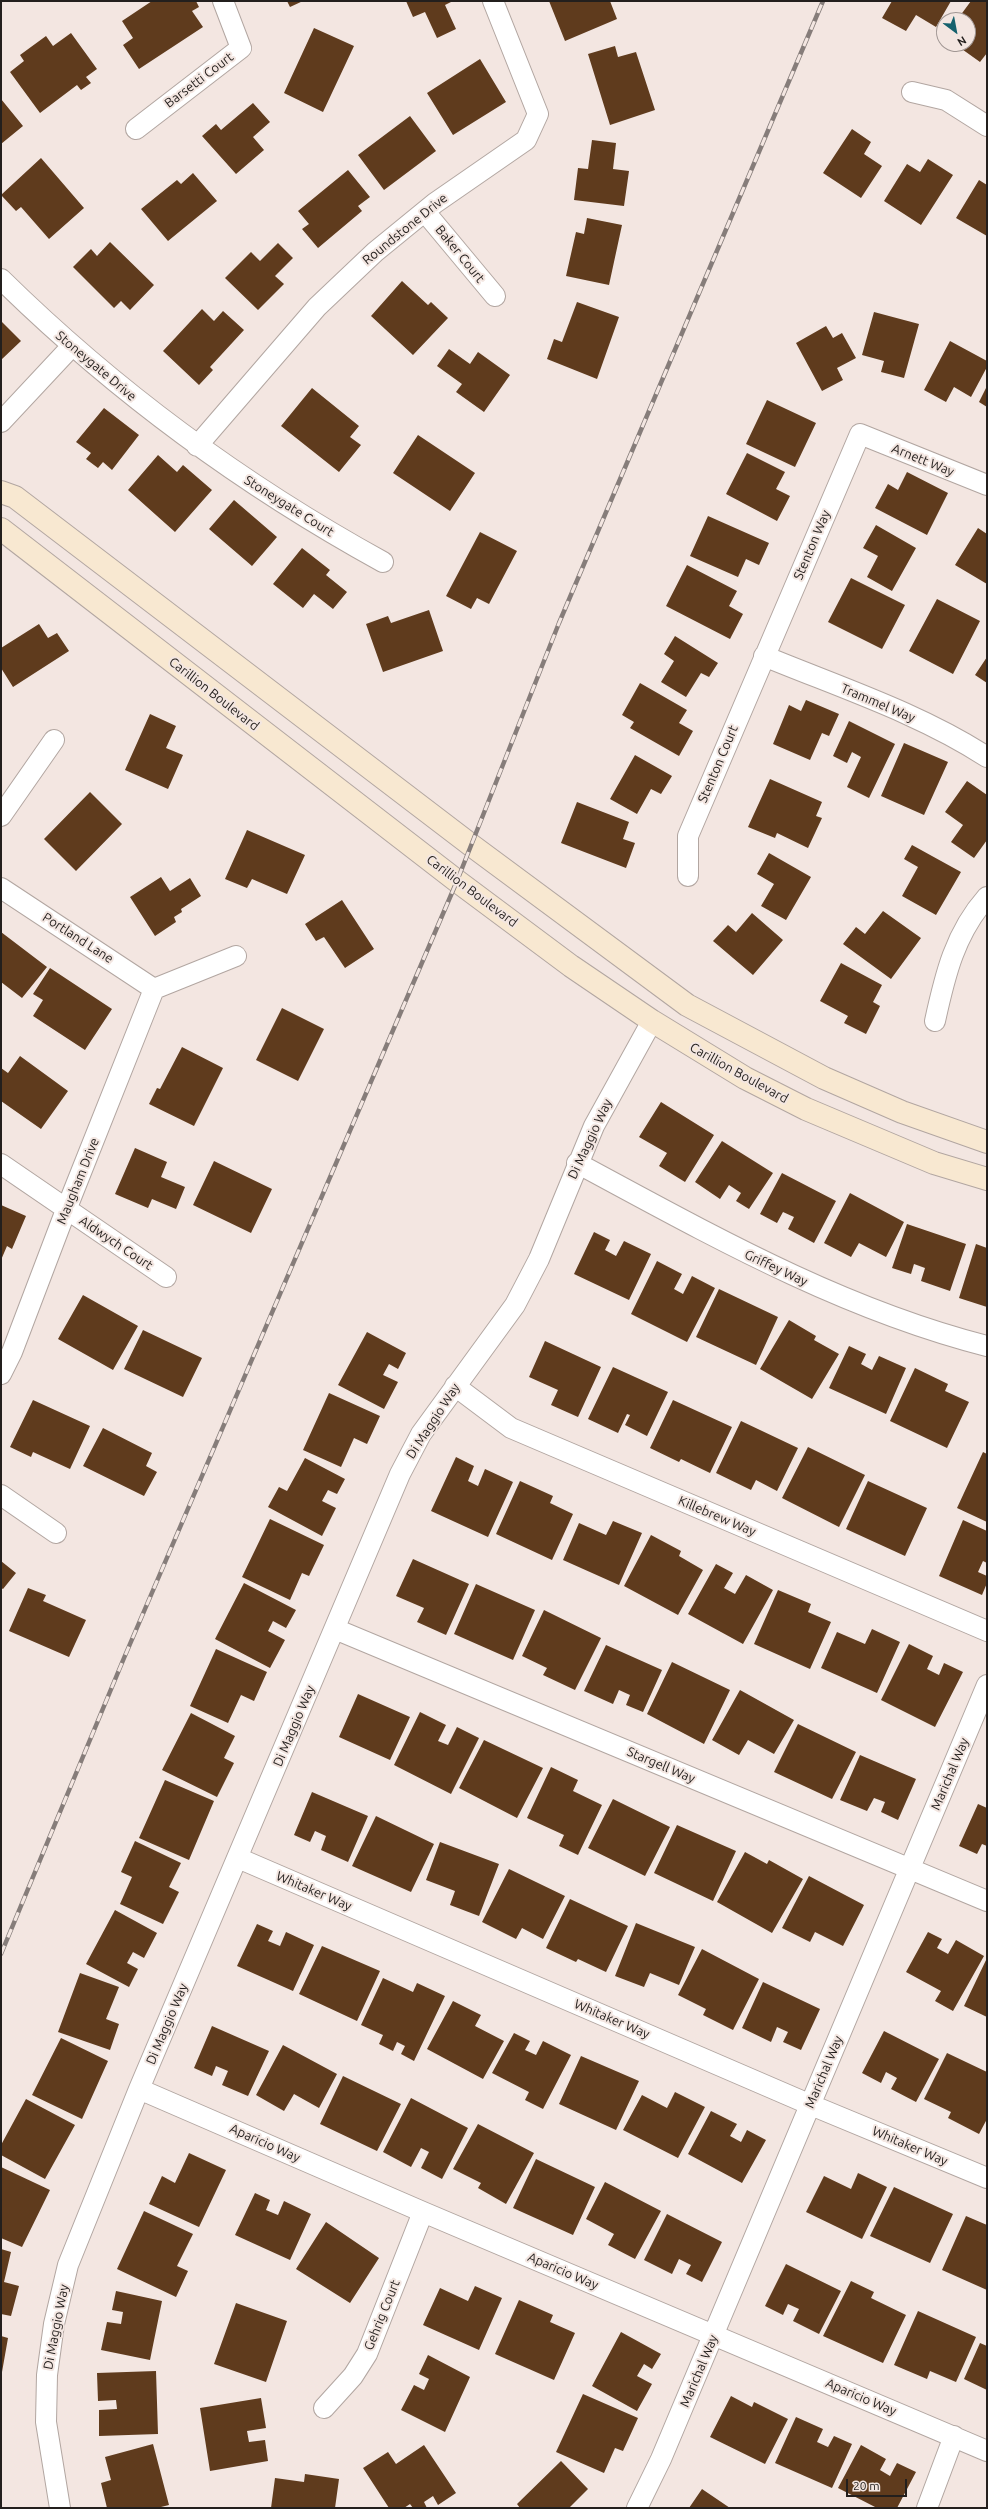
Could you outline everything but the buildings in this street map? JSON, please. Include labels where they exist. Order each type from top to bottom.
[{"type":"street","name":"Barsetti Court","points":[[136,129],[241,48],[223,1]]},
{"type":"street","name":"Roundstone Drive","points":[[197,446],[317,307],[375,252],[425,212],[526,140],[538,114],[493,1]]},
{"type":"street","points":[[912,92],[946,100],[987,126]]},
{"type":"street","name":"Baker Court","points":[[425,212],[495,296]]},
{"type":"street","name":"Stoneygate Drive","points":[[1,279],[72,346],[145,407],[197,446]]},
{"type":"street","points":[[1,422],[72,346]]},
{"type":"street","name":"Arnett Way","points":[[860,434],[987,485]]},
{"type":"street","name":"Stenton Way","points":[[764,656],[860,434]]},
{"type":"street","name":"Stoneygate Court","points":[[197,446],[275,499],[383,562]]},
{"type":"street","points":[[1,492],[14,497],[471,845],[688,1005],[824,1078],[902,1112],[987,1142]]},
{"type":"street","name":"Carillion Boulevard","points":[[1,529],[456,881],[571,966],[652,1021],[745,1078],[806,1109],[934,1163],[987,1179]]},
{"type":"street","name":"Trammel Way","points":[[764,656],[908,715],[945,732],[987,757]]},
{"type":"street","name":"Stenton Court","points":[[688,876],[688,836],[764,656]]},
{"type":"street","points":[[1,816],[54,740]]},
{"type":"street","name":"Portland Lane","points":[[1,888],[154,989]]},
{"type":"street","points":[[935,1021],[952,951],[964,928],[987,896]]},
{"type":"street","points":[[154,989],[236,956]]},
{"type":"street","name":"Maugham Drive","points":[[1,1374],[12,1352],[66,1210],[154,989]]},
{"type":"street","name":"Di Maggio Way","points":[[60,2508],[46,2422],[46,2375],[54,2324],[68,2265],[139,2089],[400,1474],[421,1434],[515,1305],[538,1259],[577,1163],[594,1126],[652,1021]]},
{"type":"street","name":"Griffey Way","points":[[577,1163],[746,1254],[820,1288],[890,1315],[987,1346]]},
{"type":"street","name":"Aldwych Court","points":[[1,1164],[66,1210],[166,1277]]},
{"type":"street","name":"Killebrew Way","points":[[455,1386],[510,1428],[987,1631]]},
{"type":"street","points":[[1,1495],[56,1533]]},
{"type":"street","name":"Stargell Way","points":[[335,1629],[987,1901]]},
{"type":"street","name":"Marichal Way","points":[[637,2508],[662,2460],[987,1685]]},
{"type":"street","name":"Whitaker Way","points":[[238,1858],[811,2105],[987,2178]]},
{"type":"street","name":"Aparicio Way","points":[[139,2089],[423,2212],[987,2450]]},
{"type":"street","name":"Gehrig Court","points":[[324,2408],[353,2376],[367,2354],[423,2212]]},
{"type":"street","points":[[927,2508],[954,2436]]},
{"type":"railway","points":[[1,1954],[124,1658],[457,881],[559,623],[823,1]]}]
